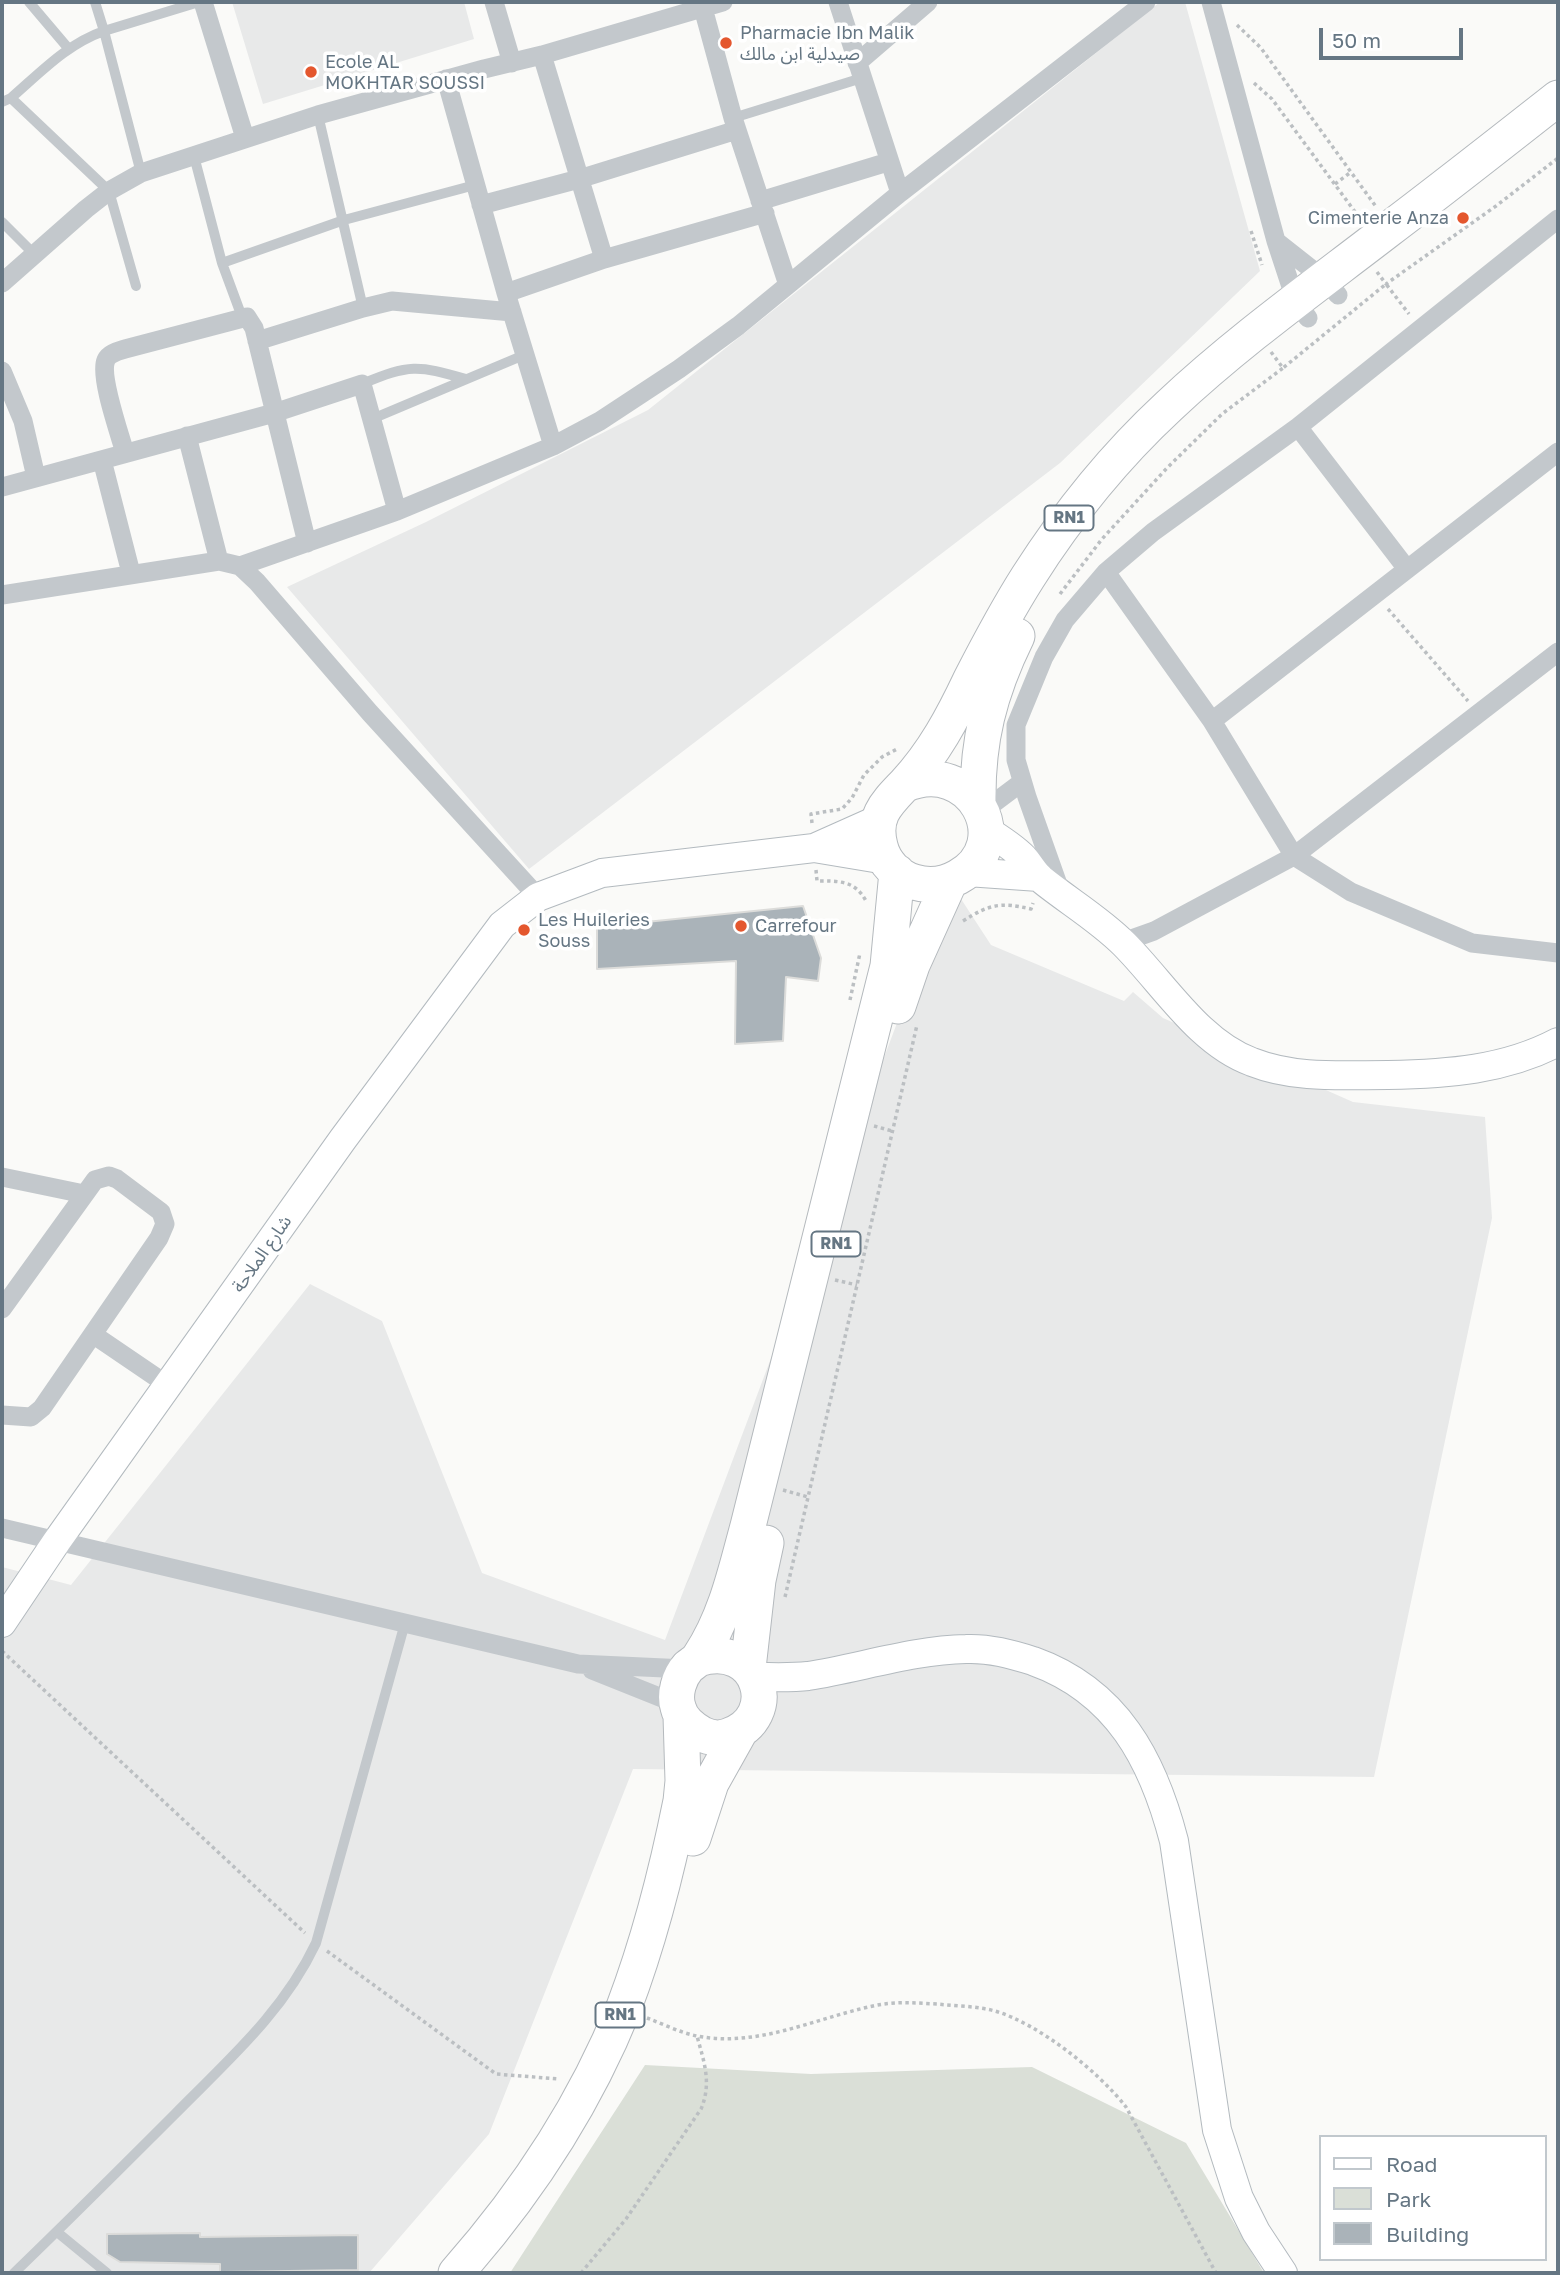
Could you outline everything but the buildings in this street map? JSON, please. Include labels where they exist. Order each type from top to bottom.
[{"type":"highway","name":"RN1","points":[[456,2273],[535,2172],[589,2082],[623,2008],[645,1945],[681,1801],[683,1770],[678,1686],[713,1635],[731,1588],[888,966],[891,866],[880,847],[879,819],[889,800],[904,785],[949,725],[1004,617],[1046,549],[1077,506],[1117,459],[1201,377],[1302,310],[1558,98]]},
{"type":"highway","name":"RN1","points":[[1331,287],[1380,276],[1558,125]]},
{"type":"highway","name":"RN1","points":[[485,2273],[533,2211],[580,2137],[624,2052],[664,1940],[702,1806],[750,1697],[758,1580],[793,1493],[879,1127],[904,986],[958,877],[981,853],[979,757],[987,713],[1008,654],[1045,586],[1082,530],[1148,454],[1204,399],[1267,348],[1302,310]]},
{"type":"highway","points":[[904,785],[927,777],[962,786],[982,816]]},
{"type":"highway","points":[[891,866],[908,880],[922,884],[936,885],[958,877]]},
{"type":"highway","points":[[679,1710],[692,1729],[706,1737],[723,1738],[750,1697],[737,1660],[725,1655],[711,1655],[692,1664]]},
{"type":"street","points":[[201,2],[245,138]]},
{"type":"street","points":[[494,2],[512,63]]},
{"type":"street","points":[[838,2],[900,193]]},
{"type":"street","points":[[859,70],[928,2]]},
{"type":"street","points":[[240,566],[397,511],[553,446],[600,421],[679,369],[1146,2]]},
{"type":"street","points":[[1211,2],[1276,242],[1302,310]]},
{"type":"street","points":[[2,284],[109,191],[141,173],[318,115],[542,55],[717,4],[735,124],[788,285]]},
{"type":"street","points":[[542,55],[604,259]]},
{"type":"street","points":[[446,79],[524,355],[553,446]]},
{"type":"street","points":[[481,205],[579,179],[735,124]]},
{"type":"street","points":[[506,293],[888,162]]},
{"type":"street","points":[[1050,885],[1016,760],[1016,725],[1044,657],[1065,620],[1106,572],[1153,532],[1298,427],[1558,219]]},
{"type":"street","points":[[1276,242],[1331,287]]},
{"type":"street","points":[[257,341],[393,301],[512,312]]},
{"type":"street","points":[[125,453],[106,378],[106,361],[109,356],[242,317],[250,320],[307,543]]},
{"type":"street","points":[[2,371],[23,421],[36,478]]},
{"type":"street","points":[[2,487],[274,413],[362,384],[397,511]]},
{"type":"street","points":[[1298,427],[1407,569]]},
{"type":"street","points":[[187,436],[219,561]]},
{"type":"street","points":[[1212,721],[1558,452]]},
{"type":"street","points":[[102,460],[131,573]]},
{"type":"street","points":[[2,595],[219,561],[240,566],[538,897]]},
{"type":"street","points":[[1106,572],[1212,721],[1294,856],[1351,892],[1472,943],[1558,953]]},
{"type":"street","points":[[1123,942],[1154,931],[1294,856],[1558,652]]},
{"type":"street","points":[[1022,782],[982,816],[1050,885],[1123,942],[1206,1034],[1229,1052],[1276,1070],[1330,1076],[1468,1071],[1519,1060],[1558,1042]]},
{"type":"street","points":[[814,846],[879,819]]},
{"type":"street","points":[[814,846],[891,866]]},
{"type":"street","name":"شارع الملاحة","points":[[2,1623],[57,1541],[343,1139],[502,925],[538,897],[602,873],[814,846]]},
{"type":"street","points":[[958,877],[1050,885]]},
{"type":"street","points":[[2,1310],[11,1281],[95,1180],[109,1176],[117,1179],[161,1212],[165,1224],[159,1238],[94,1335],[37,1413],[23,1418],[2,1415]]},
{"type":"street","points":[[2,1177],[84,1194]]},
{"type":"street","points":[[94,1335],[169,1386]]},
{"type":"street","points":[[2,1528],[578,1664],[679,1710]]},
{"type":"street","points":[[750,1697],[805,1676],[964,1649],[992,1650],[1021,1657],[1072,1678],[1093,1693],[1132,1738],[1158,1787],[1174,1841],[1220,2140],[1239,2198],[1256,2232],[1283,2273]]},
{"type":"street","points":[[578,1664],[692,1664]]},
{"type":"lane","points":[[29,2],[68,48]]},
{"type":"lane","points":[[95,2],[141,173]]},
{"type":"lane","points":[[136,286],[109,191],[7,100],[68,48],[85,37],[201,2]]},
{"type":"lane","points":[[735,124],[859,70]]},
{"type":"lane","points":[[318,115],[363,308]]},
{"type":"lane","points":[[194,156],[222,263],[242,317]]},
{"type":"lane","points":[[222,263],[344,220],[475,185]]},
{"type":"lane","points":[[2,222],[34,254]]},
{"type":"lane","points":[[372,419],[524,355]]},
{"type":"lane","points":[[362,384],[393,371],[416,368],[466,379]]},
{"type":"lane","points":[[15,2273],[263,2023],[295,1983],[316,1943],[405,1623]]},
{"type":"lane","points":[[57,2232],[107,2273]]},
{"type":"path","points":[[1231,20],[1261,48],[1380,212]]},
{"type":"path","points":[[1228,62],[1272,99],[1365,225]]},
{"type":"path","points":[[1267,348],[1283,369],[1380,276],[1496,206],[1558,158]]},
{"type":"path","points":[[1335,184],[1351,172]]},
{"type":"path","points":[[1251,231],[1264,269]]},
{"type":"path","points":[[1380,276],[1420,329]]},
{"type":"path","points":[[1375,594],[1479,713]]},
{"type":"path","points":[[867,903],[862,893],[844,881],[817,881],[811,814],[842,809],[852,798],[864,775],[883,757],[908,743]]},
{"type":"path","points":[[962,922],[979,911],[1004,903],[1031,909],[1050,885]]},
{"type":"path","points":[[848,1006],[861,952]]},
{"type":"path","points":[[785,1599],[793,1493],[879,1127],[916,1025]]},
{"type":"path","points":[[2,1651],[316,1943],[496,2074],[589,2082]]},
{"type":"path","points":[[639,2015],[697,2036],[739,2038],[763,2036],[874,2006],[900,2002],[976,2007],[1026,2024],[1048,2036],[1114,2092],[1126,2107],[1216,2273]]},
{"type":"path","points":[[581,2273],[626,2219],[701,2109],[706,2098],[707,2076],[697,2036]]},
{"type":"shaded area","name":"Ecole AL MOKHTAR SOUSSI","points":[[232,2],[464,2],[474,39],[263,104]]},
{"type":"shaded area","points":[[1160,2],[1185,2],[1260,271],[1060,463],[529,869],[287,587],[426,522],[648,410]]},
{"type":"shaded area","points":[[950,882],[991,945],[1124,1001],[1133,992],[1163,1018],[1353,1102],[1485,1117],[1492,1218],[1374,1777],[633,1769],[489,2134],[369,2273],[2,2273],[2,1567],[71,1585],[310,1284],[382,1321],[482,1573],[665,1640]]},
{"type":"green space","points":[[645,2065],[811,2074],[1032,2067],[1186,2143],[1264,2273],[510,2273]]},
{"type":"place","name":"Pharmacie Ibn Malik صيدلية ابن مالك","points":[[726,43]]},
{"type":"place","name":"Ecole AL MOKHTAR SOUSSI","points":[[311,72]]},
{"type":"place","name":"Cimenterie Anza","points":[[1463,218]]},
{"type":"place","name":"Carrefour","points":[[741,926]]},
{"type":"place","name":"Les Huileries Souss","points":[[524,930]]}]
